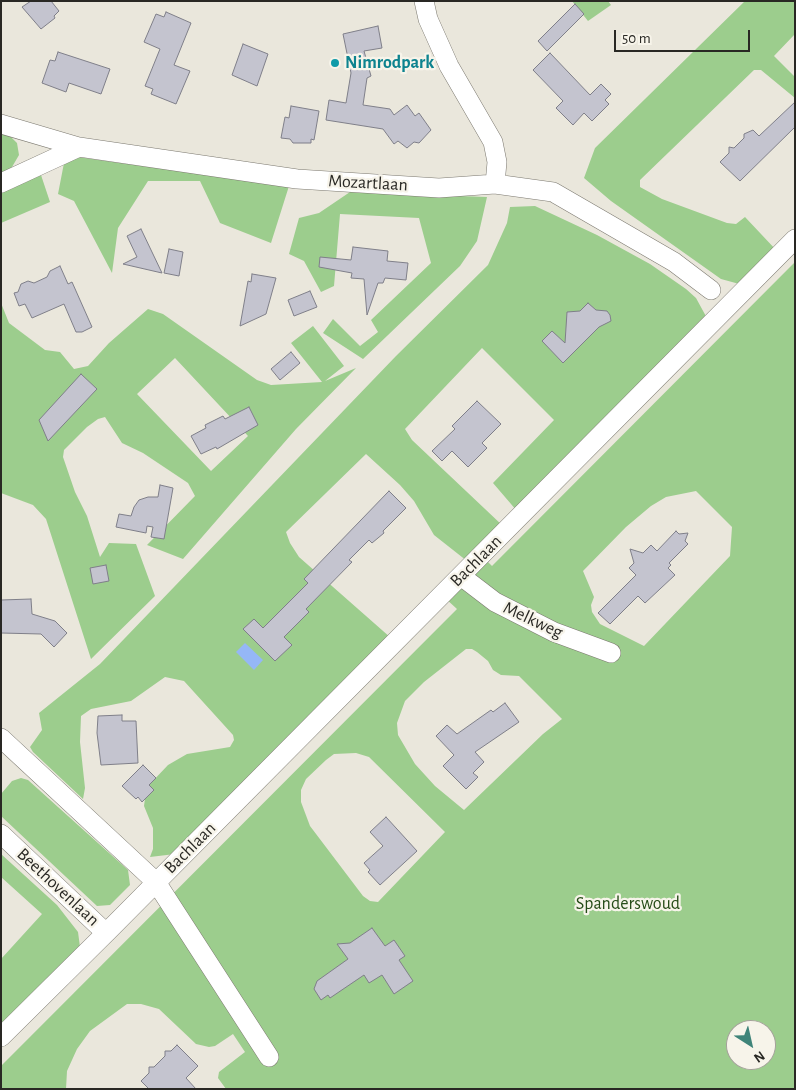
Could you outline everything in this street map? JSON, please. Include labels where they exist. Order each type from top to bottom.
[{"type":"street","points":[[424,1],[428,19],[449,66],[493,142],[497,162],[495,184]]},
{"type":"street","name":"Mozartlaan","points":[[1,124],[79,147],[297,179],[439,188],[495,184],[553,192],[674,262],[711,290]]},
{"type":"street","points":[[1,183],[79,147]]},
{"type":"street","name":"Bachlaan","points":[[156,882],[795,239]]},
{"type":"street","name":"Melkweg","points":[[462,576],[495,602],[545,628],[611,652]]},
{"type":"street","points":[[5,749],[156,882],[269,1057]]},
{"type":"street","name":"Beethovenlaan","points":[[1,834],[106,933],[156,882]]},
{"type":"street","points":[[1,1037],[106,933]]},
{"type":"green space","points":[[572,1],[608,1],[611,5],[588,21]]},
{"type":"green space","points":[[745,1],[795,1],[795,34],[774,56],[795,77],[795,98],[761,70],[754,70],[640,180],[640,187],[662,199],[727,223],[736,224],[745,217],[777,251],[743,285],[721,279],[611,201],[584,178],[595,148]]},
{"type":"green space","points":[[1,132],[11,137],[17,143],[19,155],[12,167],[1,174]]},
{"type":"green space","points":[[77,157],[289,186],[271,243],[220,223],[200,181],[148,181],[118,228],[112,273],[74,201],[58,194],[64,163]]},
{"type":"green space","points":[[41,175],[50,202],[1,223],[1,193]]},
{"type":"green space","points":[[350,192],[487,197],[477,241],[460,266],[363,359],[323,333],[333,319],[360,346],[378,332],[371,320],[431,263],[419,218],[340,214],[334,286],[321,292],[304,261],[289,254],[299,218],[319,213]]},
{"type":"green space","points":[[535,206],[597,235],[650,264],[696,298],[708,320],[517,511],[493,483],[554,420],[482,348],[405,429],[412,440],[503,526],[467,561],[434,535],[414,501],[400,485],[366,454],[286,532],[290,543],[299,557],[391,638],[175,854],[150,857],[153,849],[153,828],[144,806],[146,791],[150,784],[168,765],[187,754],[230,747],[234,740],[233,735],[184,681],[165,677],[131,701],[91,709],[81,716],[80,742],[85,788],[83,799],[30,747],[42,730],[39,713],[100,664],[396,356],[488,265],[507,223],[510,207]]},
{"type":"green space","name":"Spanderswoud","points":[[795,262],[795,1089],[226,1089],[218,1078],[219,1072],[245,1052],[233,1034],[215,1046],[209,1047],[196,1044],[159,1009],[141,1004],[127,1004],[90,1031],[77,1049],[67,1071],[66,1089],[1,1089],[1,1066],[457,609],[445,598],[484,558],[492,566]],"holes":[[[696,491],[732,527],[730,556],[644,646],[600,624],[592,612],[591,605],[594,597],[583,571],[626,527],[651,506],[666,497]],[[466,649],[472,649],[477,652],[488,661],[493,670],[501,675],[519,676],[562,719],[543,734],[464,810],[435,786],[415,764],[398,735],[397,723],[405,701],[424,682]],[[356,753],[369,757],[445,832],[378,902],[370,901],[363,896],[310,826],[301,802],[301,790],[306,779],[326,760],[334,754]]]},
{"type":"green space","points":[[1,303],[9,323],[45,350],[60,352],[74,369],[88,366],[109,343],[148,309],[163,314],[257,380],[271,385],[322,382],[291,343],[313,326],[344,366],[325,381],[356,368],[296,429],[183,559],[147,545],[195,496],[188,483],[143,453],[122,443],[105,417],[98,419],[87,427],[64,450],[63,457],[75,492],[87,516],[100,557],[109,543],[136,544],[155,596],[91,659],[46,519],[33,505],[1,493]],"holes":[[[175,358],[248,436],[211,471],[137,394]]]},
{"type":"green space","points":[[21,778],[28,780],[128,870],[130,885],[110,905],[97,906],[1,816],[1,794],[12,781]]},
{"type":"green space","points":[[1,854],[57,905],[78,932],[80,947],[1,1030],[1,959],[42,914],[1,877]]},
{"type":"water","points":[[245,643],[263,660],[254,670],[236,652]]},
{"type":"building","points":[[31,1],[51,1],[59,11],[54,16],[55,18],[41,29],[22,7]]},
{"type":"building","points":[[575,4],[584,14],[547,51],[538,41]]},
{"type":"building","points":[[166,12],[191,23],[174,65],[190,71],[176,104],[151,94],[153,89],[145,86],[160,49],[144,42],[156,14],[164,17]]},
{"type":"building","points":[[378,26],[382,48],[364,51],[371,76],[367,78],[363,105],[390,109],[394,115],[407,105],[415,116],[419,113],[431,130],[419,143],[414,142],[407,148],[398,141],[394,144],[383,129],[326,120],[329,100],[346,103],[351,73],[343,34]]},
{"type":"building","points":[[243,44],[268,54],[257,86],[232,75]]},
{"type":"building","points":[[58,52],[110,69],[101,94],[69,83],[66,92],[42,83],[50,60],[55,61]]},
{"type":"building","points":[[550,53],[590,95],[601,84],[611,94],[605,100],[609,104],[592,121],[584,113],[573,125],[556,108],[563,101],[533,70]]},
{"type":"building","points":[[795,102],[795,127],[740,181],[720,162],[729,153],[729,147],[734,148],[744,138],[744,134],[753,130],[759,136]]},
{"type":"building","points":[[291,106],[319,111],[314,140],[311,139],[311,143],[293,143],[290,139],[281,138],[285,117],[289,118]]},
{"type":"building","points":[[141,229],[162,273],[123,264],[137,257],[127,236]]},
{"type":"building","points":[[353,247],[388,251],[387,261],[408,263],[406,280],[385,278],[383,283],[378,283],[367,315],[364,279],[351,278],[352,273],[319,267],[320,257],[351,260]]},
{"type":"building","points":[[169,249],[183,252],[179,276],[164,273]]},
{"type":"building","points":[[60,266],[68,284],[72,282],[92,327],[82,332],[76,332],[64,304],[32,318],[25,304],[19,306],[14,293],[18,292],[21,284],[28,281],[34,283],[47,277],[50,271]]},
{"type":"building","points":[[252,274],[276,278],[266,314],[240,326],[248,281],[251,282]]},
{"type":"building","points":[[310,291],[317,307],[294,316],[288,300]]},
{"type":"building","points":[[588,303],[596,310],[607,311],[611,321],[599,327],[563,363],[542,341],[552,331],[565,343],[567,312],[580,311]]},
{"type":"building","points":[[291,352],[300,363],[280,380],[271,369]]},
{"type":"building","points":[[81,374],[97,389],[48,441],[39,420]]},
{"type":"building","points":[[477,401],[501,424],[482,443],[487,448],[468,467],[452,451],[442,461],[432,451],[455,429],[452,426]]},
{"type":"building","points":[[249,407],[258,425],[217,449],[216,447],[201,454],[191,436],[206,428],[205,425],[223,416],[225,419]]},
{"type":"building","points":[[160,485],[173,488],[164,539],[151,537],[153,527],[147,526],[146,533],[116,527],[119,514],[131,516],[139,500],[148,497],[158,497]]},
{"type":"building","points":[[389,491],[406,508],[383,531],[384,533],[372,543],[369,540],[349,560],[352,562],[306,609],[309,612],[284,637],[292,645],[275,661],[243,629],[254,619],[263,628],[308,583],[304,579]]},
{"type":"building","points":[[676,531],[679,534],[688,533],[685,541],[688,544],[669,563],[671,565],[668,568],[675,575],[645,603],[638,596],[610,624],[598,613],[636,575],[629,568],[634,563],[630,549],[643,553],[651,545],[657,551]]},
{"type":"building","points":[[106,565],[109,581],[93,584],[90,568]]},
{"type":"building","points":[[31,599],[32,614],[55,621],[67,633],[54,647],[41,634],[1,633],[1,600]]},
{"type":"building","points":[[505,703],[519,722],[475,752],[484,762],[473,773],[478,777],[466,789],[443,766],[454,755],[436,736],[447,725],[457,734],[491,710],[493,712]]},
{"type":"building","points":[[122,715],[122,721],[136,721],[138,763],[101,765],[97,733],[98,716]]},
{"type":"building","points":[[143,765],[156,778],[149,785],[154,790],[142,802],[122,786]]},
{"type":"building","points":[[386,817],[417,851],[380,885],[368,872],[370,870],[364,863],[383,846],[370,832]]},
{"type":"building","points":[[372,928],[385,946],[394,940],[405,956],[399,960],[413,981],[394,994],[382,975],[369,983],[364,975],[330,998],[328,995],[321,1000],[314,989],[317,981],[348,959],[337,944],[350,943]]},
{"type":"building","points":[[177,1045],[198,1066],[186,1078],[196,1089],[149,1089],[141,1081],[149,1073],[149,1067],[154,1067],[165,1056],[165,1051],[171,1051]]},
{"type":"place","name":"Nimrodpark","points":[[335,63]]}]
